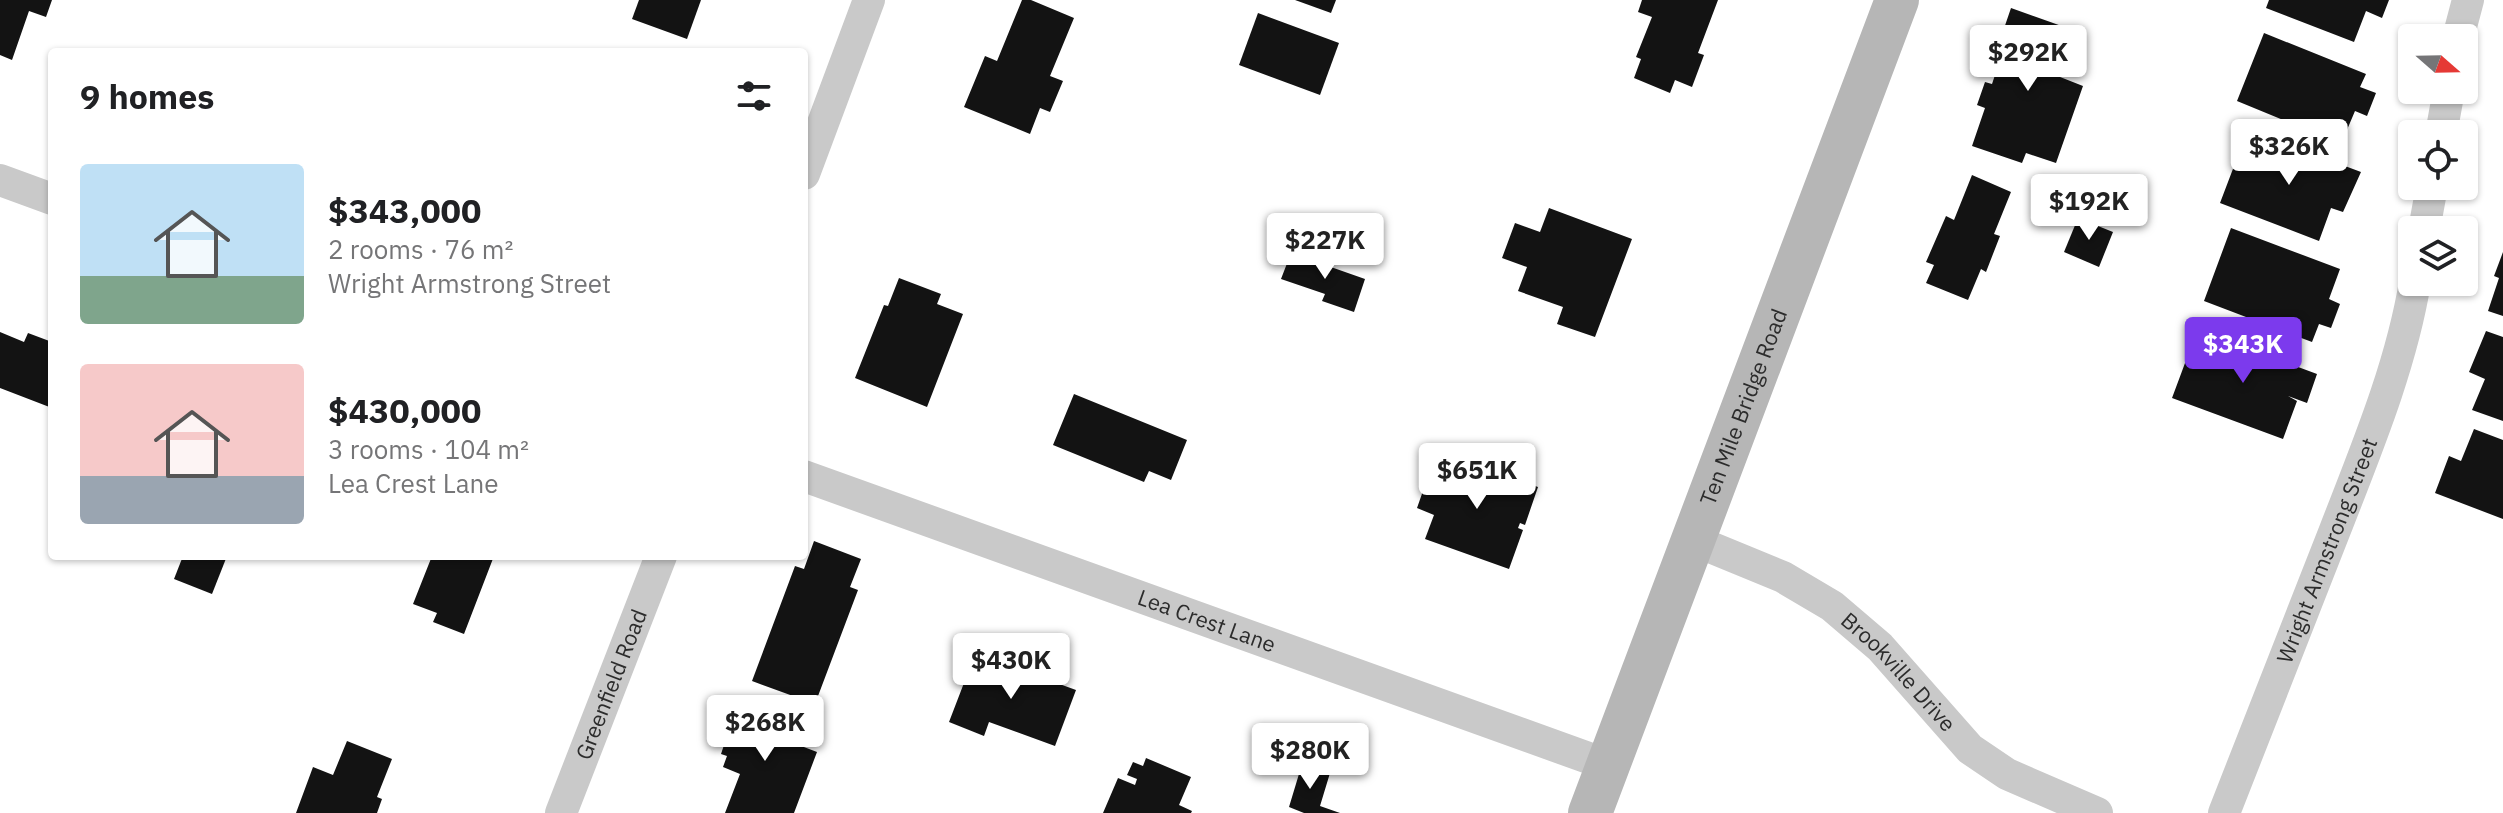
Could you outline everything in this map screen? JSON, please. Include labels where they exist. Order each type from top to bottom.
[{"type":"street","points":[[808,163],[869,0]]},
{"type":"street","name":"Ten Mile Bridge Road","points":[[1590,813],[1897,0]]},
{"type":"street","points":[[2462,24],[2468,0]]},
{"type":"street","points":[[0,180],[48,198]]},
{"type":"street","name":"Wright Armstrong Street","points":[[2224,813],[2355,478],[2390,379],[2413,296]]},
{"type":"street","name":"Lea Crest Lane","points":[[808,477],[1608,765]]},
{"type":"street","name":"Brookville Drive","points":[[1693,540],[1783,577],[1832,606],[1880,647],[1970,749],[2007,774],[2097,813]]},
{"type":"street","name":"Greenfield Road","points":[[561,813],[659,560]]},
{"type":"building","points":[[0,0],[52,0],[46,17],[29,11],[12,60],[0,55]]},
{"type":"building","points":[[639,0],[701,0],[687,39],[632,19]]},
{"type":"building","points":[[1022,0],[1031,0],[1074,18],[1050,76],[1063,81],[1050,112],[1040,108],[1030,134],[964,107],[985,56],[997,61]]},
{"type":"building","points":[[1295,0],[1336,0],[1331,13]]},
{"type":"building","points":[[1642,0],[1718,0],[1698,53],[1704,55],[1692,87],[1675,80],[1670,93],[1634,78],[1641,59],[1636,57],[1652,17],[1638,12]]},
{"type":"building","points":[[2269,0],[2389,0],[2382,18],[2366,11],[2354,42],[2266,8]]},
{"type":"building","points":[[2011,8],[2070,29],[2055,75],[2083,86],[2056,163],[2026,153],[2022,163],[1972,146],[1985,108],[1977,105],[1985,82],[1992,84],[2003,51],[1997,49]]},
{"type":"building","points":[[1258,13],[1339,43],[1320,95],[1239,65]]},
{"type":"building","points":[[2264,33],[2366,74],[2360,87],[2376,93],[2367,116],[2355,111],[2341,144],[2237,101]]},
{"type":"building","points":[[2259,134],[2361,172],[2343,212],[2331,208],[2319,241],[2220,203],[2239,153],[2250,158]]},
{"type":"building","points":[[1972,175],[2011,192],[1994,234],[2000,236],[1986,272],[1981,269],[1968,300],[1926,283],[1934,265],[1926,262],[1946,216],[1954,220]]},
{"type":"building","points":[[1549,208],[1632,239],[1595,337],[1557,324],[1563,307],[1518,291],[1527,267],[1502,258],[1515,223],[1540,232]]},
{"type":"building","points":[[2078,218],[2113,232],[2099,267],[2064,252]]},
{"type":"building","points":[[2231,228],[2340,269],[2329,299],[2340,304],[2331,328],[2319,324],[2312,342],[2204,301]]},
{"type":"building","points":[[2503,252],[2503,316],[2488,311],[2499,278],[2494,276]]},
{"type":"building","points":[[1291,253],[1365,279],[1354,312],[1322,301],[1325,294],[1281,279]]},
{"type":"building","points":[[899,278],[941,294],[937,304],[963,314],[927,407],[855,378],[884,305],[888,306]]},
{"type":"building","points":[[2202,331],[2317,374],[2307,403],[2288,396],[2297,401],[2283,439],[2172,398],[2191,347],[2196,349]]},
{"type":"building","points":[[2486,331],[2503,337],[2503,421],[2472,410],[2485,379],[2469,372]]},
{"type":"building","points":[[0,332],[24,342],[28,333],[48,340],[48,406],[0,388]]},
{"type":"building","points":[[1074,394],[1187,440],[1171,480],[1149,471],[1144,482],[1053,445]]},
{"type":"building","points":[[2474,429],[2503,440],[2503,519],[2435,493],[2449,456],[2461,461]]},
{"type":"building","points":[[1455,457],[1538,487],[1525,525],[1520,523],[1518,528],[1523,530],[1509,569],[1425,539],[1434,515],[1417,508],[1430,471],[1447,477]]},
{"type":"building","points":[[814,541],[861,559],[850,587],[858,590],[815,704],[752,681],[795,566],[804,569]]},
{"type":"building","points":[[181,560],[225,560],[212,594],[174,579]]},
{"type":"building","points":[[430,560],[492,560],[464,634],[433,622],[437,613],[413,604]]},
{"type":"building","points":[[977,649],[1008,661],[1007,665],[1076,690],[1055,746],[989,722],[984,736],[949,722]]},
{"type":"building","points":[[748,696],[785,710],[775,736],[817,752],[794,813],[725,813],[740,774],[723,767],[727,756],[721,754],[726,739],[731,741]]},
{"type":"building","points":[[347,741],[392,759],[377,797],[382,799],[377,813],[296,813],[313,767],[333,775]]},
{"type":"building","points":[[1146,758],[1191,777],[1179,805],[1191,813],[1103,813],[1118,778],[1135,785],[1137,779],[1127,775],[1133,762],[1143,766]]},
{"type":"building","points":[[1302,764],[1330,773],[1320,806],[1340,813],[1304,813],[1289,807]]}]
